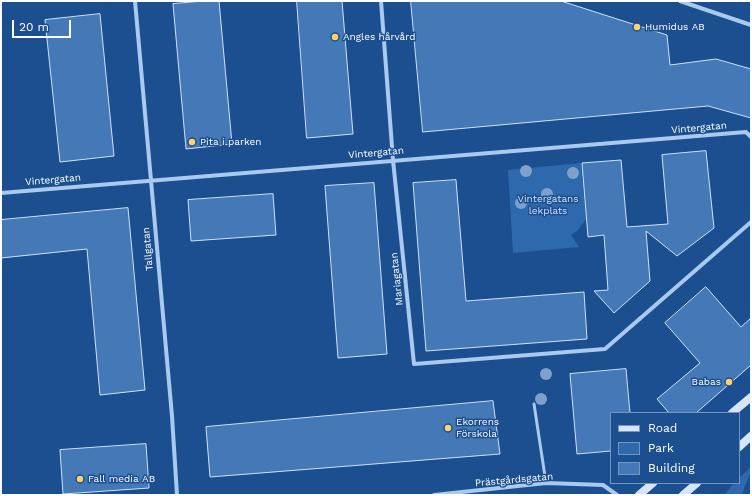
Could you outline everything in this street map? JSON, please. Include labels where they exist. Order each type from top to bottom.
[{"type":"street","name":"Tallgatan","points":[[134,1],[172,416],[177,495]]},
{"type":"street","name":"Mariagatan","points":[[381,1],[393,160],[414,364],[605,349],[751,222]]},
{"type":"street","points":[[680,1],[751,25]]},
{"type":"street","name":"Vintergatan","points":[[1,193],[150,179],[746,132],[751,137]]},
{"type":"street","points":[[733,412],[751,397]]},
{"type":"street","points":[[740,446],[751,436]]},
{"type":"street","name":"Prästgårdsgatan","points":[[434,495],[546,483],[603,485],[617,495]]},
{"type":"street","points":[[639,495],[652,484]]},
{"type":"street","points":[[683,495],[696,484]]},
{"type":"lane","points":[[534,404],[546,483]]},
{"type":"green space","name":"Vintergatans lekplats","points":[[581,163],[586,219],[578,230],[571,235],[579,247],[513,253],[508,170]]},
{"type":"green space","points":[[751,467],[742,495],[724,495],[733,484],[740,484],[740,477]]},
{"type":"building","points":[[219,1],[232,144],[186,149],[173,4]]},
{"type":"building","points":[[297,1],[342,1],[353,134],[307,138]]},
{"type":"building","points":[[411,1],[561,1],[667,35],[670,65],[716,59],[751,69],[751,118],[708,106],[423,132]]},
{"type":"building","points":[[100,14],[114,156],[60,162],[45,20]]},
{"type":"building","points":[[706,151],[714,228],[677,256],[646,231],[650,281],[614,313],[594,291],[608,290],[604,235],[588,237],[582,163],[621,160],[627,227],[668,224],[662,155]]},
{"type":"building","points":[[456,180],[466,301],[584,292],[587,339],[426,351],[413,183]]},
{"type":"building","points":[[374,183],[387,354],[338,358],[325,186]]},
{"type":"building","points":[[273,194],[276,235],[191,241],[188,200]]},
{"type":"building","points":[[128,208],[145,390],[100,395],[87,249],[1,258],[1,220]]},
{"type":"building","points":[[706,287],[741,327],[751,318],[751,365],[697,412],[668,412],[657,399],[700,363],[665,323]]},
{"type":"building","points":[[626,369],[630,412],[610,412],[610,451],[577,454],[570,374]]},
{"type":"building","points":[[493,401],[500,454],[210,477],[206,427]]},
{"type":"building","points":[[146,444],[149,488],[63,494],[60,450]]},
{"type":"place","name":"Humidus AB","points":[[637,27]]},
{"type":"place","name":"Angles hårvård","points":[[335,37]]},
{"type":"place","name":"Pita i parken","points":[[192,142]]},
{"type":"place","name":"Babas","points":[[729,382]]},
{"type":"place","name":"Ekorrens Förskola","points":[[448,428]]},
{"type":"place","name":"Fall media AB","points":[[80,479]]}]
